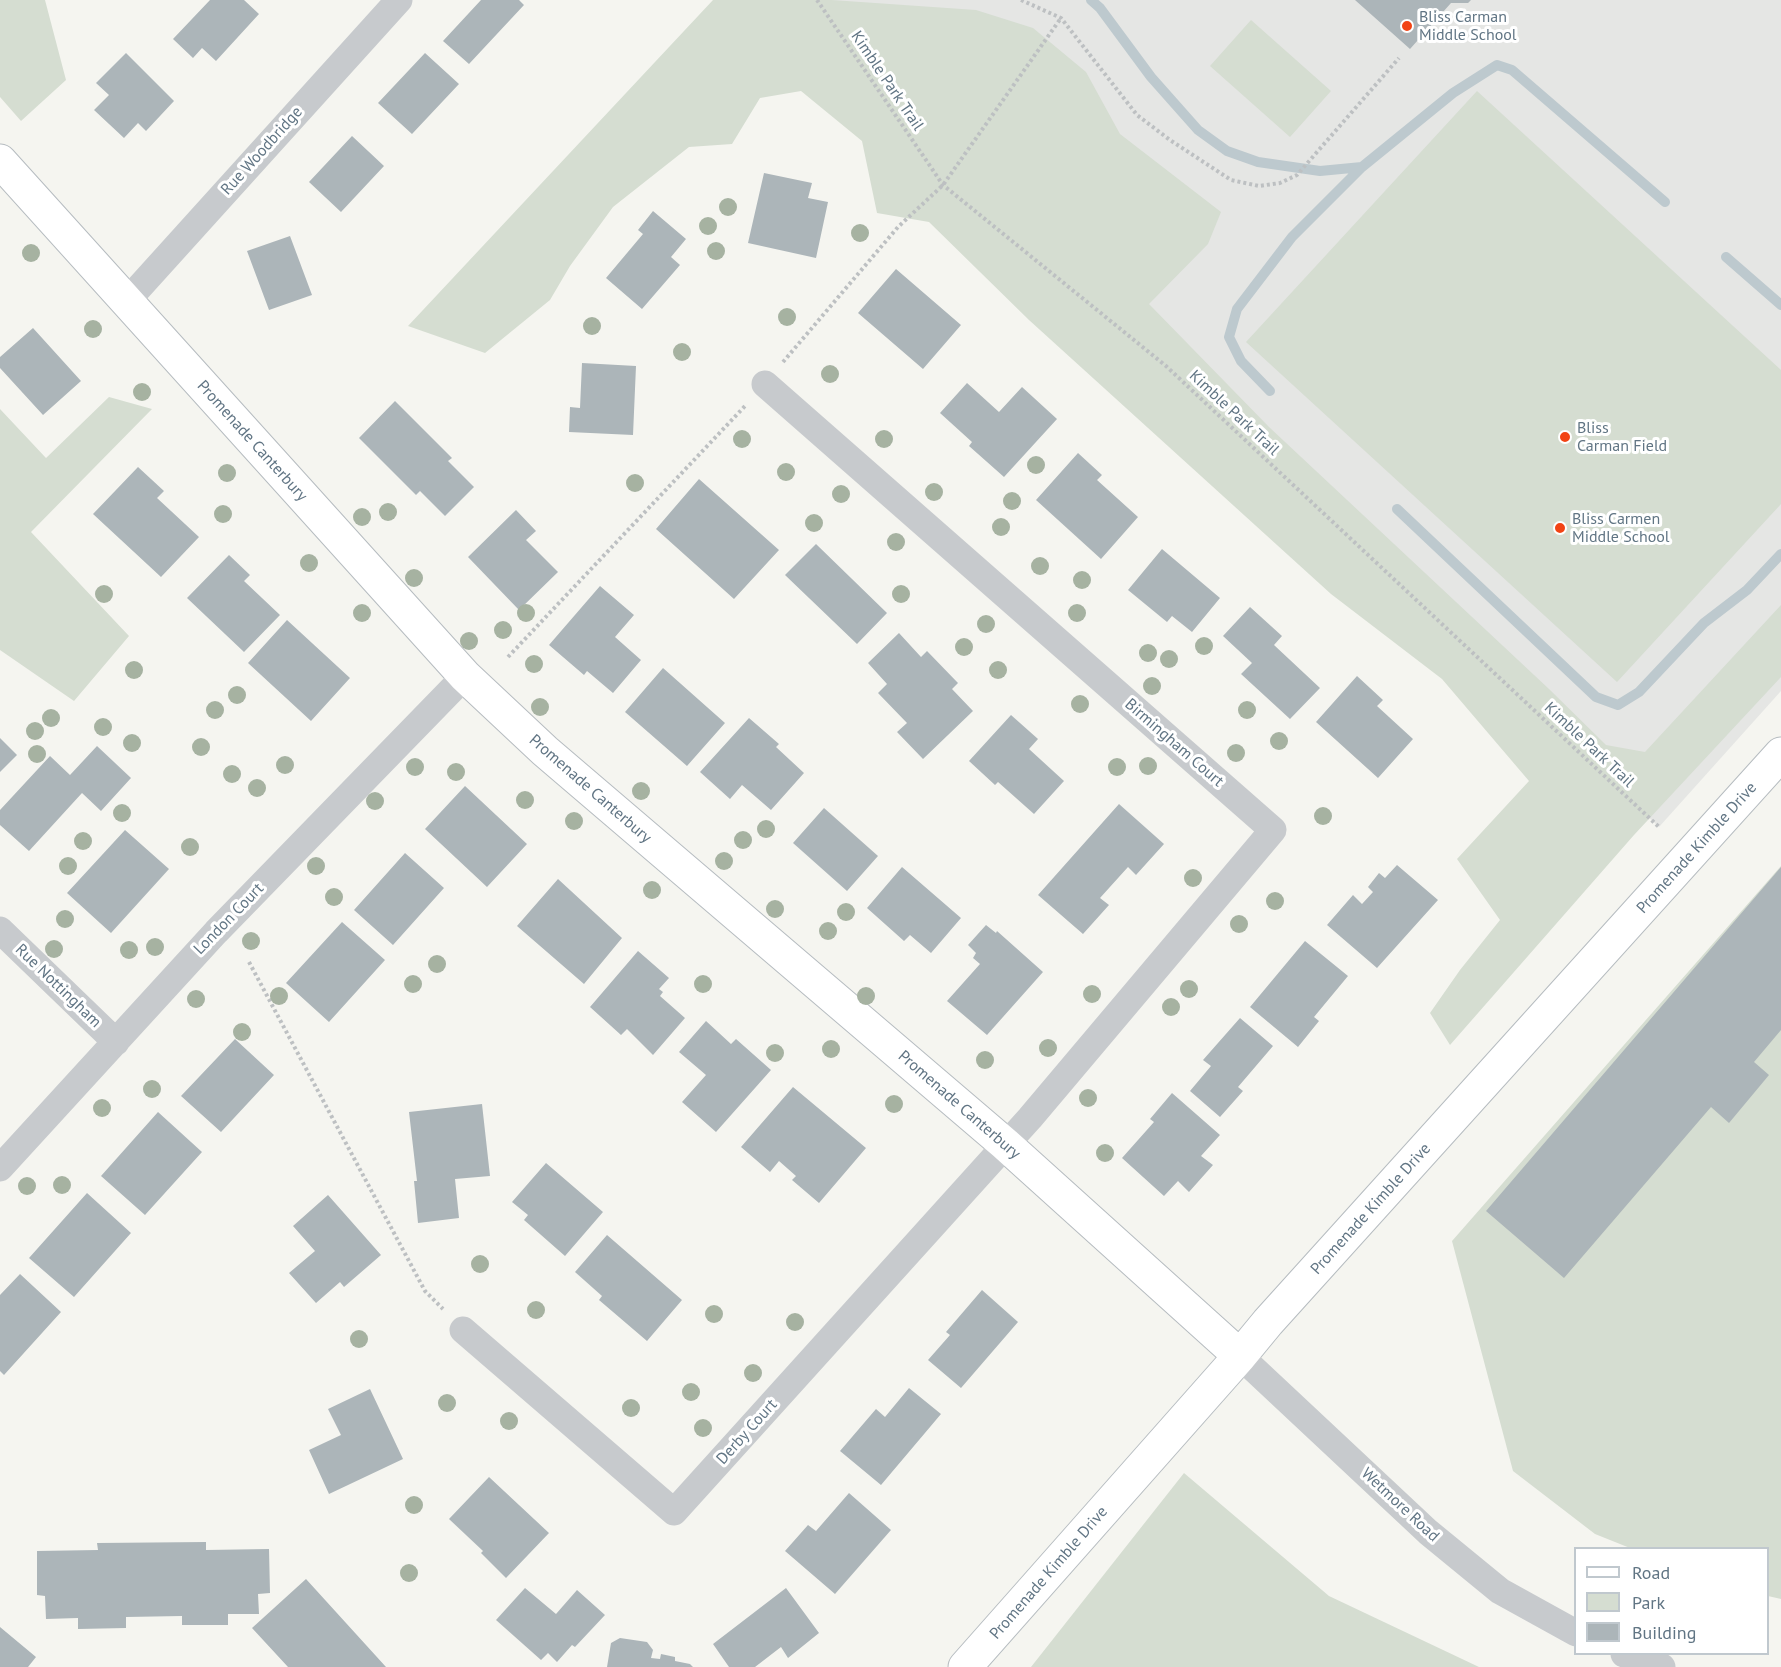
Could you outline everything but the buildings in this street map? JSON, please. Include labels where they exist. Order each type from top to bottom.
[{"type":"street","name":"Rue Woodbridge","points":[[126,302],[399,0]]},
{"type":"street","name":"Promenade Canterbury","points":[[0,161],[465,676],[554,759],[1005,1144],[1240,1356]]},
{"type":"street","name":"Birmingham Court","points":[[765,384],[1273,830],[1030,1118],[1005,1144]]},
{"type":"street","name":"London Court","points":[[0,1168],[216,932],[465,676]]},
{"type":"street","name":"Promenade Kimble Drive","points":[[965,1667],[1283,1305],[1781,754]]},
{"type":"street","name":"Rue Nottingham","points":[[0,930],[116,1042]]},
{"type":"street","name":"Derby Court","points":[[463,1330],[674,1512],[1005,1144]]},
{"type":"street","name":"Wetmore Road","points":[[1240,1356],[1446,1547],[1500,1591],[1574,1632]]},
{"type":"street","points":[[1629,1655],[1662,1667]]},
{"type":"path","name":"Kimble Park Trail","points":[[817,0],[943,185],[1166,366],[1659,827]]},
{"type":"path","points":[[1021,0],[1061,18],[1137,115],[1203,163],[1231,180],[1259,186],[1280,183],[1297,175],[1399,58]]},
{"type":"path","points":[[508,657],[765,384],[898,226],[943,185],[1061,18]]},
{"type":"path","points":[[249,962],[425,1291],[463,1330]]},
{"type":"shaded area","name":"Bliss Carmen Middle School","points":[[817,0],[1781,0],[1781,691],[1659,827],[1166,366]]},
{"type":"green space","points":[[0,0],[45,0],[66,80],[21,121],[0,97]]},
{"type":"green space","points":[[713,0],[832,0],[976,10],[1033,28],[1086,72],[1120,134],[1221,212],[1208,244],[1149,304],[1269,427],[1606,745],[1645,752],[1781,605],[1781,677],[1634,835],[1450,1045],[1430,1013],[1460,970],[1500,920],[1457,859],[1529,781],[1442,679],[1331,594],[1029,320],[929,222],[877,213],[862,141],[801,91],[760,98],[732,144],[689,147],[613,207],[570,266],[550,300],[485,353],[408,326]]},
{"type":"green space","points":[[1251,20],[1331,91],[1290,137],[1210,66]]},
{"type":"green space","name":"Bliss Carman Field","points":[[1477,91],[1781,370],[1781,504],[1617,682],[1246,342]]},
{"type":"green space","points":[[109,397],[152,409],[31,532],[129,636],[74,701],[0,650],[0,409],[46,458]]},
{"type":"green space","points":[[1781,866],[1781,1599],[1769,1596],[1769,1547],[1628,1547],[1595,1534],[1513,1471],[1452,1241]]},
{"type":"green space","points":[[1184,1473],[1329,1596],[1479,1667],[1031,1667]]},
{"type":"waterway","points":[[1091,0],[1100,8],[1151,77],[1198,130],[1227,151],[1258,162],[1320,171],[1362,167],[1453,93],[1497,65],[1512,70],[1665,202]]},
{"type":"waterway","points":[[1270,391],[1241,361],[1229,337],[1237,309],[1292,237],[1362,167]]},
{"type":"waterway","points":[[1726,257],[1781,305]]},
{"type":"waterway","points":[[1397,509],[1596,697],[1618,705],[1639,692],[1704,623],[1747,590],[1781,554]]},
{"type":"place","name":"Bliss Carman Middle School","points":[[1407,26]]},
{"type":"place","name":"Bliss Carman Field","points":[[1565,437]]},
{"type":"place","name":"Bliss Carmen Middle School","points":[[1560,528]]}]
